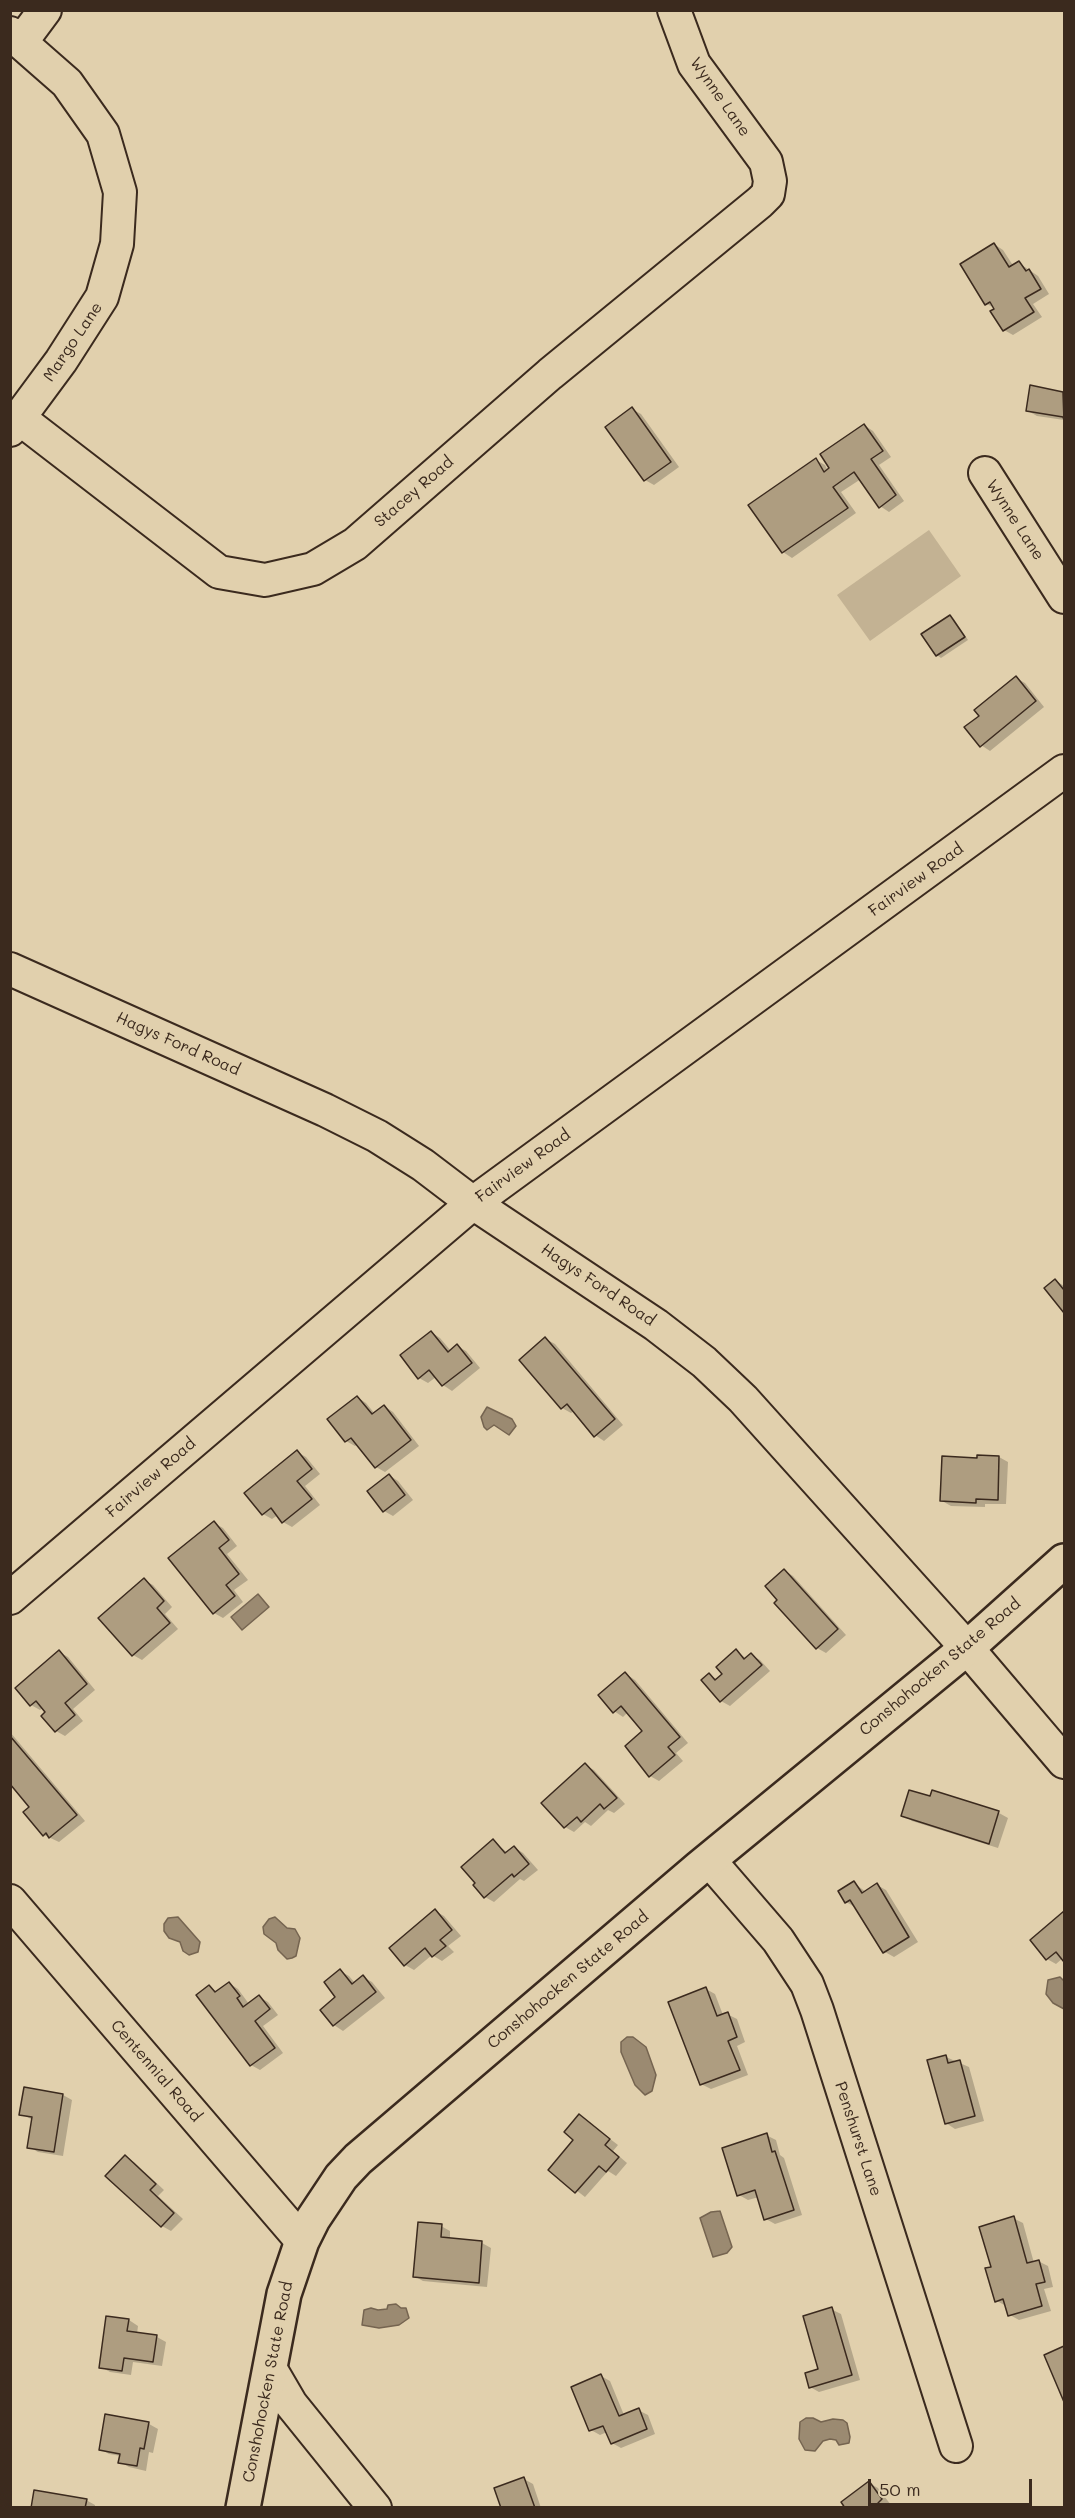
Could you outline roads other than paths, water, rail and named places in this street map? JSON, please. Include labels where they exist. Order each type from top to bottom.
[{"type":"main road","name":"Conshohocken State Road","points":[[243,2508],[284,2294],[302,2241],[326,2196],[341,2177],[358,2159],[709,1860],[967,1648],[1065,1561]]},
{"type":"street","points":[[16,37],[45,10]]},
{"type":"street","name":"Wynne Lane","points":[[674,10],[694,64],[766,162],[770,181]]},
{"type":"street","name":"Margo Lane","points":[[15,424],[61,362],[102,297],[117,244],[120,192],[103,134],[67,83],[16,37]]},
{"type":"street","name":"Stacey Road","points":[[15,424],[219,573],[265,580],[313,568],[355,544],[550,374],[760,202],[768,194],[770,181]]},
{"type":"street","name":"Wynne Lane","points":[[984,473],[1065,597]]},
{"type":"street","name":"Fairview Road","points":[[10,1598],[473,1203],[1065,771]]},
{"type":"street","name":"Hagys Ford Road","points":[[10,969],[325,1110],[377,1136],[656,1325],[704,1362],[743,1399],[967,1648],[1065,1762]]},
{"type":"street","name":"Penshurst Lane","points":[[709,1860],[778,1940],[807,1984],[956,2446]]},
{"type":"street","name":"Centennial Road","points":[[10,1901],[302,2241]]},
{"type":"street","points":[[270,2368],[291,2404],[375,2508]]}]
